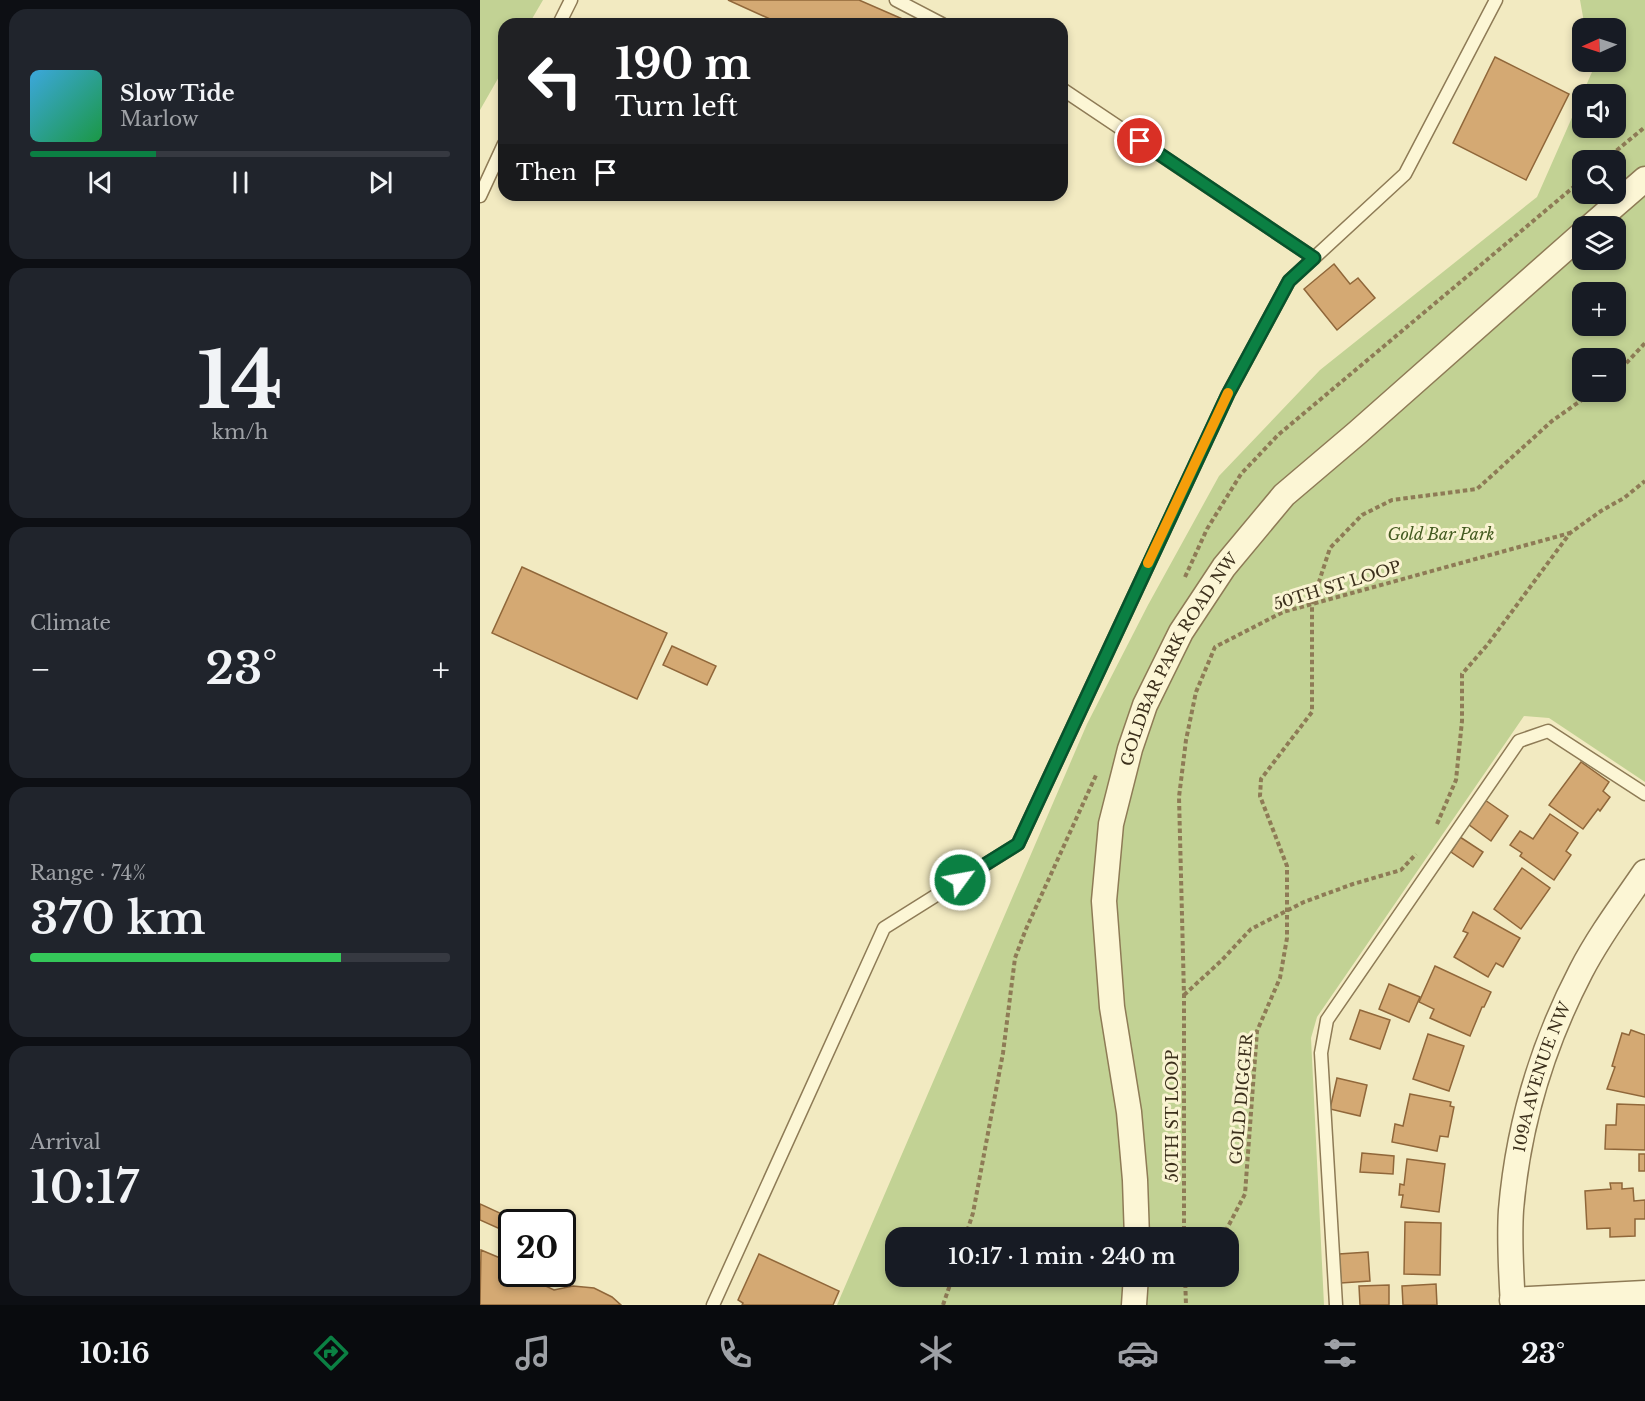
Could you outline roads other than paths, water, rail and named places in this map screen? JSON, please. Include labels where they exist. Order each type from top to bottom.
[{"type":"street","points":[[1602,216],[1645,179]]},
{"type":"street","name":"GOLDBAR PARK ROAD NW","points":[[1137,1227],[1129,1113],[1112,1007],[1104,901],[1111,824],[1130,749],[1146,705],[1181,632],[1224,567],[1284,495],[1358,433],[1572,243]]},
{"type":"street","name":"109A AVENUE NW","points":[[1512,1302],[1510,1254],[1512,1200],[1525,1118],[1539,1069],[1560,1014],[1581,970],[1601,936],[1645,872]]},
{"type":"street","points":[[1134,1305],[1135,1287]]},
{"type":"street","points":[[1512,1302],[1645,1293]]},
{"type":"lane","points":[[562,18],[571,0]]},
{"type":"lane","points":[[896,0],[930,18]]},
{"type":"lane","points":[[713,1305],[884,928],[1018,844],[1228,394],[1289,281],[1405,174],[1496,0]]},
{"type":"lane","points":[[1068,93],[1314,258]]},
{"type":"lane","points":[[480,196],[498,157]]},
{"type":"lane","points":[[1336,1305],[1321,1053],[1327,1020],[1519,741],[1548,731],[1645,794]]},
{"type":"park label","name":"Gold Bar Park","points":[[1441,534]]}]
